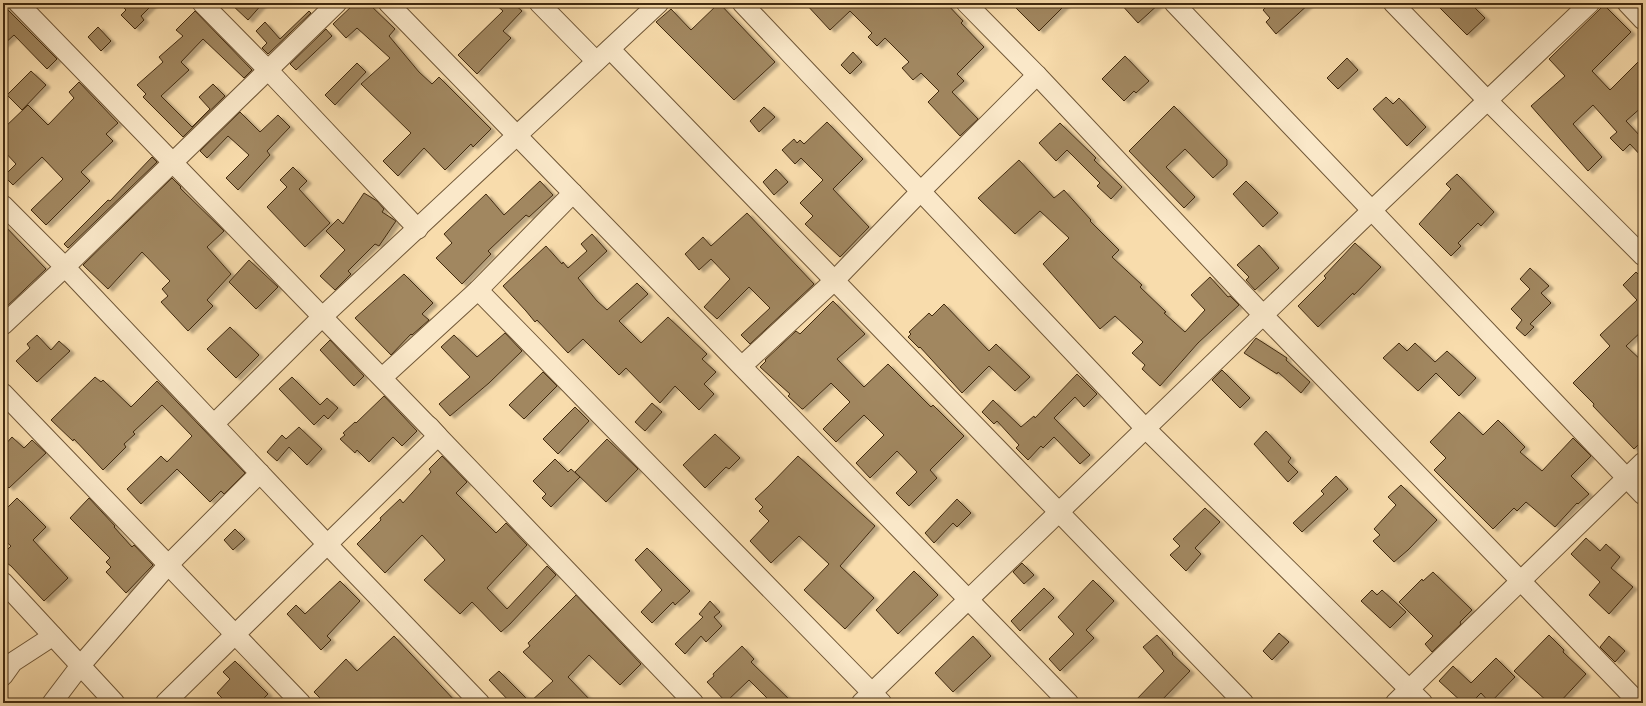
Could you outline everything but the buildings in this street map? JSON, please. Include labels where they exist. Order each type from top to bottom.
[{"type":"street","points":[[18,3],[438,436],[694,703]]},
{"type":"street","points":[[202,3],[268,70],[418,229]]},
{"type":"street","points":[[3,325],[65,267],[337,3]]},
{"type":"street","points":[[388,3],[1069,703]]},
{"type":"street","points":[[539,3],[596,61]]},
{"type":"street","points":[[214,424],[322,317],[418,229],[658,3]]},
{"type":"street","points":[[742,3],[1145,428],[1423,703]]},
{"type":"street","points":[[966,3],[1037,75],[1264,316],[1639,703]]},
{"type":"street","points":[[1174,3],[1643,496]]},
{"type":"street","points":[[1393,3],[1488,101],[1643,256]]},
{"type":"street","points":[[478,290],[872,700],[968,600],[1145,428],[1590,3]]},
{"type":"street","points":[[1627,3],[1643,20]]},
{"type":"street","points":[[610,48],[1244,703]]},
{"type":"street","points":[[742,366],[835,280],[921,191],[1037,75]]},
{"type":"street","points":[[384,376],[478,290],[573,193]]},
{"type":"street","points":[[3,205],[65,267],[327,544],[480,703]]},
{"type":"street","points":[[322,317],[384,376],[438,436]]},
{"type":"street","points":[[3,393],[301,703]]},
{"type":"street","points":[[165,703],[438,436]]},
{"type":"street","points":[[1395,703],[1643,462]]},
{"type":"street","points":[[52,703],[80,666],[168,565],[260,473]]},
{"type":"street","points":[[3,582],[116,703]]},
{"type":"street","points":[[6,665],[53,636]]}]
